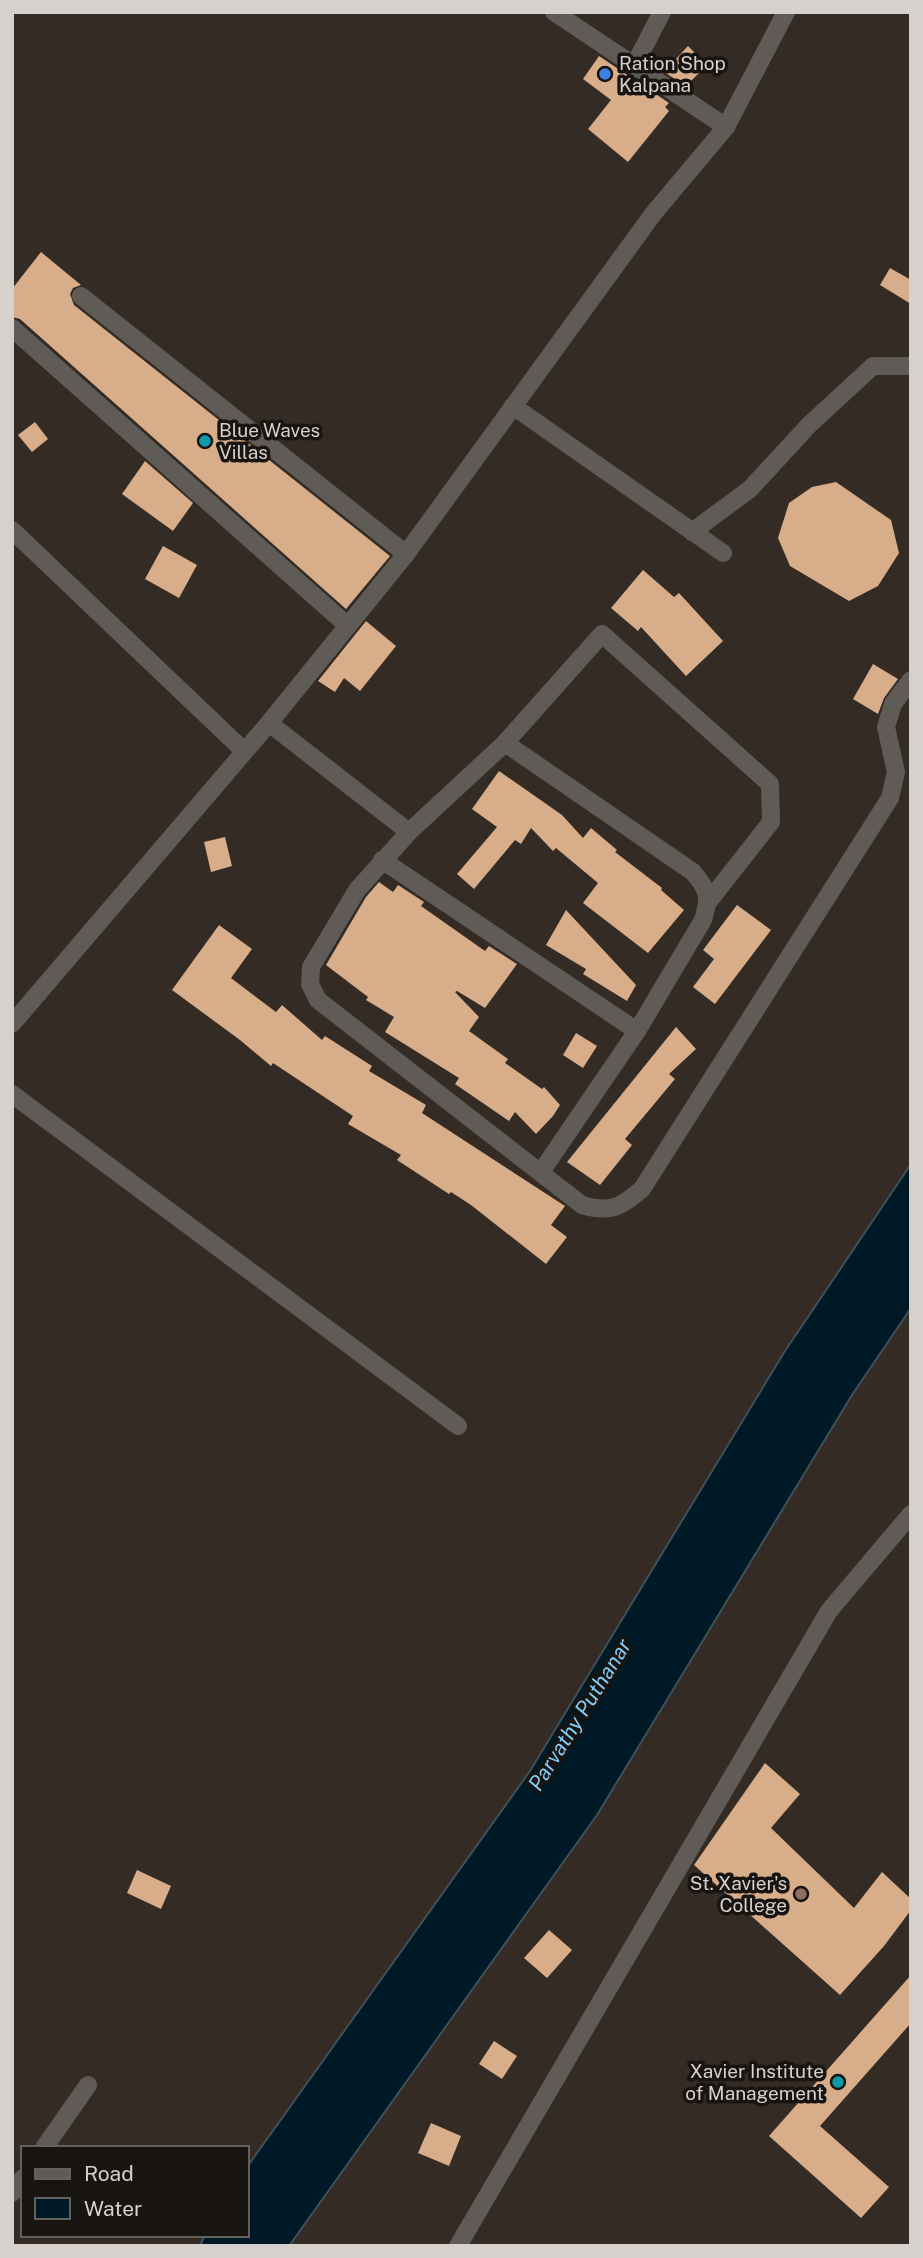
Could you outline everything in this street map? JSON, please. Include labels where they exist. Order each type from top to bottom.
[{"type":"street","points":[[554,12],[726,127]]},
{"type":"street","points":[[634,65],[662,12]]},
{"type":"street","points":[[16,1012],[269,723],[444,505],[653,214],[726,127],[786,12]]},
{"type":"street","points":[[80,296],[406,554]]},
{"type":"street","points":[[12,328],[348,626]]},
{"type":"street","points":[[692,532],[750,489],[809,425],[873,366],[911,366]]},
{"type":"street","points":[[513,406],[723,554]]},
{"type":"street","points":[[12,530],[244,751]]},
{"type":"street","points":[[541,1172],[637,1031],[703,920],[709,901],[771,822],[770,784],[601,634],[505,743],[409,832],[357,890],[311,967],[310,984],[318,1000],[582,1205],[602,1211],[625,1204],[642,1189],[890,798],[895,772],[886,727],[893,704],[911,680]]},
{"type":"street","points":[[269,723],[409,832]]},
{"type":"street","points":[[505,743],[694,872],[705,886],[709,901]]},
{"type":"street","points":[[382,860],[637,1031]]},
{"type":"street","points":[[12,1094],[458,1426]]},
{"type":"street","points":[[458,2246],[829,1611],[911,1514]]},
{"type":"street","points":[[45,2146],[88,2085]]},
{"type":"water","name":"Parvathy Puthanar","points":[[911,1164],[911,1308],[852,1395],[597,1815],[289,2246],[200,2246],[204,2237],[248,2237],[248,2166],[530,1771],[785,1351]]},
{"type":"building","points":[[688,46],[707,65],[686,86],[664,72]]},
{"type":"building","points":[[599,56],[669,103],[665,107],[669,111],[628,162],[588,129],[611,100],[583,79]]},
{"type":"building","name":"Blue Waves Villas","points":[[41,252],[81,285],[73,288],[70,294],[74,305],[390,556],[346,609],[20,319],[12,317],[12,289]]},
{"type":"building","points":[[890,268],[911,280],[911,304],[880,285]]},
{"type":"building","points":[[35,422],[48,439],[32,452],[18,435]]},
{"type":"building","points":[[145,461],[193,503],[173,531],[122,494]]},
{"type":"building","points":[[836,482],[891,520],[899,553],[878,586],[849,601],[790,566],[778,538],[789,503],[812,487]]},
{"type":"building","points":[[163,546],[197,565],[179,598],[145,579]]},
{"type":"building","points":[[643,570],[674,597],[679,593],[723,641],[686,676],[641,627],[638,631],[611,608]]},
{"type":"building","points":[[366,621],[396,646],[360,691],[344,678],[335,692],[318,681]]},
{"type":"building","points":[[873,664],[898,679],[884,698],[878,714],[853,699]]},
{"type":"building","points":[[499,771],[562,815],[583,838],[591,828],[617,850],[615,852],[662,888],[661,890],[684,910],[648,953],[583,903],[598,883],[556,848],[553,851],[531,828],[521,844],[515,840],[474,889],[457,874],[497,827],[472,809]]},
{"type":"building","points":[[225,837],[232,866],[211,872],[204,842]]},
{"type":"building","points":[[379,882],[393,892],[398,885],[424,902],[421,906],[485,951],[489,946],[517,964],[485,1008],[455,992],[479,1017],[469,1031],[508,1059],[505,1063],[542,1089],[544,1087],[560,1105],[536,1134],[515,1112],[509,1121],[455,1084],[459,1078],[385,1032],[394,1017],[366,1000],[368,997],[326,965],[366,897]]},
{"type":"building","points":[[737,905],[771,930],[715,1004],[693,987],[714,959],[703,950]]},
{"type":"building","points":[[566,910],[636,985],[627,1001],[583,974],[586,969],[546,945]]},
{"type":"building","points":[[219,925],[252,949],[231,978],[276,1012],[282,1005],[322,1040],[325,1036],[372,1066],[369,1071],[426,1105],[422,1113],[565,1206],[551,1225],[567,1237],[546,1264],[471,1205],[397,1160],[401,1155],[348,1124],[353,1116],[273,1063],[271,1066],[172,990]]},
{"type":"building","points":[[676,1027],[696,1049],[669,1074],[675,1079],[625,1139],[632,1145],[600,1185],[567,1162]]},
{"type":"building","points":[[576,1033],[597,1046],[583,1068],[563,1055]]},
{"type":"building","points":[[765,1763],[800,1794],[771,1828],[854,1908],[882,1872],[911,1899],[911,1910],[884,1946],[840,1995],[694,1865]]},
{"type":"building","points":[[137,1870],[171,1886],[161,1909],[127,1893]]},
{"type":"building","points":[[549,1930],[572,1950],[547,1978],[524,1958]]},
{"type":"building","name":"Xavier Institute of Management","points":[[911,1975],[911,2023],[820,2126],[889,2187],[861,2218],[769,2136]]},
{"type":"building","points":[[494,2041],[517,2056],[502,2079],[479,2064]]},
{"type":"building","points":[[431,2123],[461,2136],[449,2166],[418,2153]]},
{"type":"place","name":"Ration Shop Kalpana","points":[[605,74]]},
{"type":"place","name":"Blue Waves Villas","points":[[205,441]]},
{"type":"place","name":"St. Xavier's College","points":[[801,1894]]},
{"type":"place","name":"Xavier Institute of Management","points":[[838,2082]]}]
